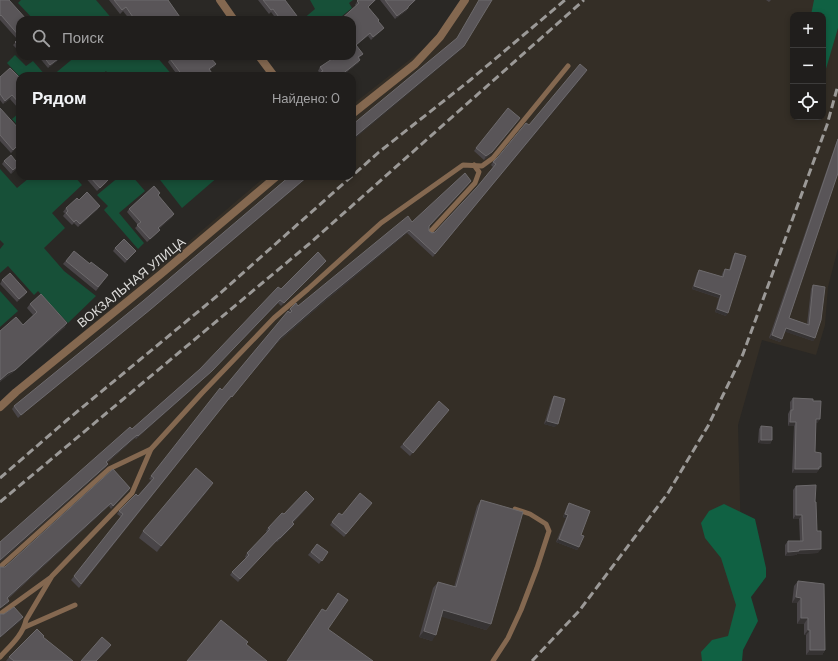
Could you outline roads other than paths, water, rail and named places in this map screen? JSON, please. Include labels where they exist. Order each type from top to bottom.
[{"type":"street","points":[[220,0],[231,16]]},
{"type":"street","points":[[356,111],[415,64],[440,37],[465,0]]},
{"type":"street","points":[[262,60],[271,72]]},
{"type":"street","name":"ВОКЗАЛЬНАЯ УЛИЦА","points":[[0,406],[155,279],[272,180]]},
{"type":"lane","points":[[0,614],[52,576],[132,492],[152,448],[274,318],[381,222],[463,165],[474,164],[482,166],[493,158],[568,66]]},
{"type":"lane","points":[[430,232],[476,183],[479,172],[474,164]]},
{"type":"lane","points":[[0,567],[109,469],[152,448]]},
{"type":"lane","points":[[493,661],[508,638],[521,610],[537,568],[548,531],[546,524],[530,514],[515,509]]},
{"type":"lane","points":[[25,627],[26,620],[52,576]]},
{"type":"lane","points":[[0,657],[25,627],[75,605]]},
{"type":"railway","points":[[356,172],[379,152],[469,81],[565,0]]},
{"type":"railway","points":[[0,502],[309,244],[584,0]]},
{"type":"railway","points":[[532,661],[579,611],[668,493],[708,426],[743,354],[827,125],[838,85]]},
{"type":"railway","points":[[0,478],[67,420],[217,296],[348,180]]}]
